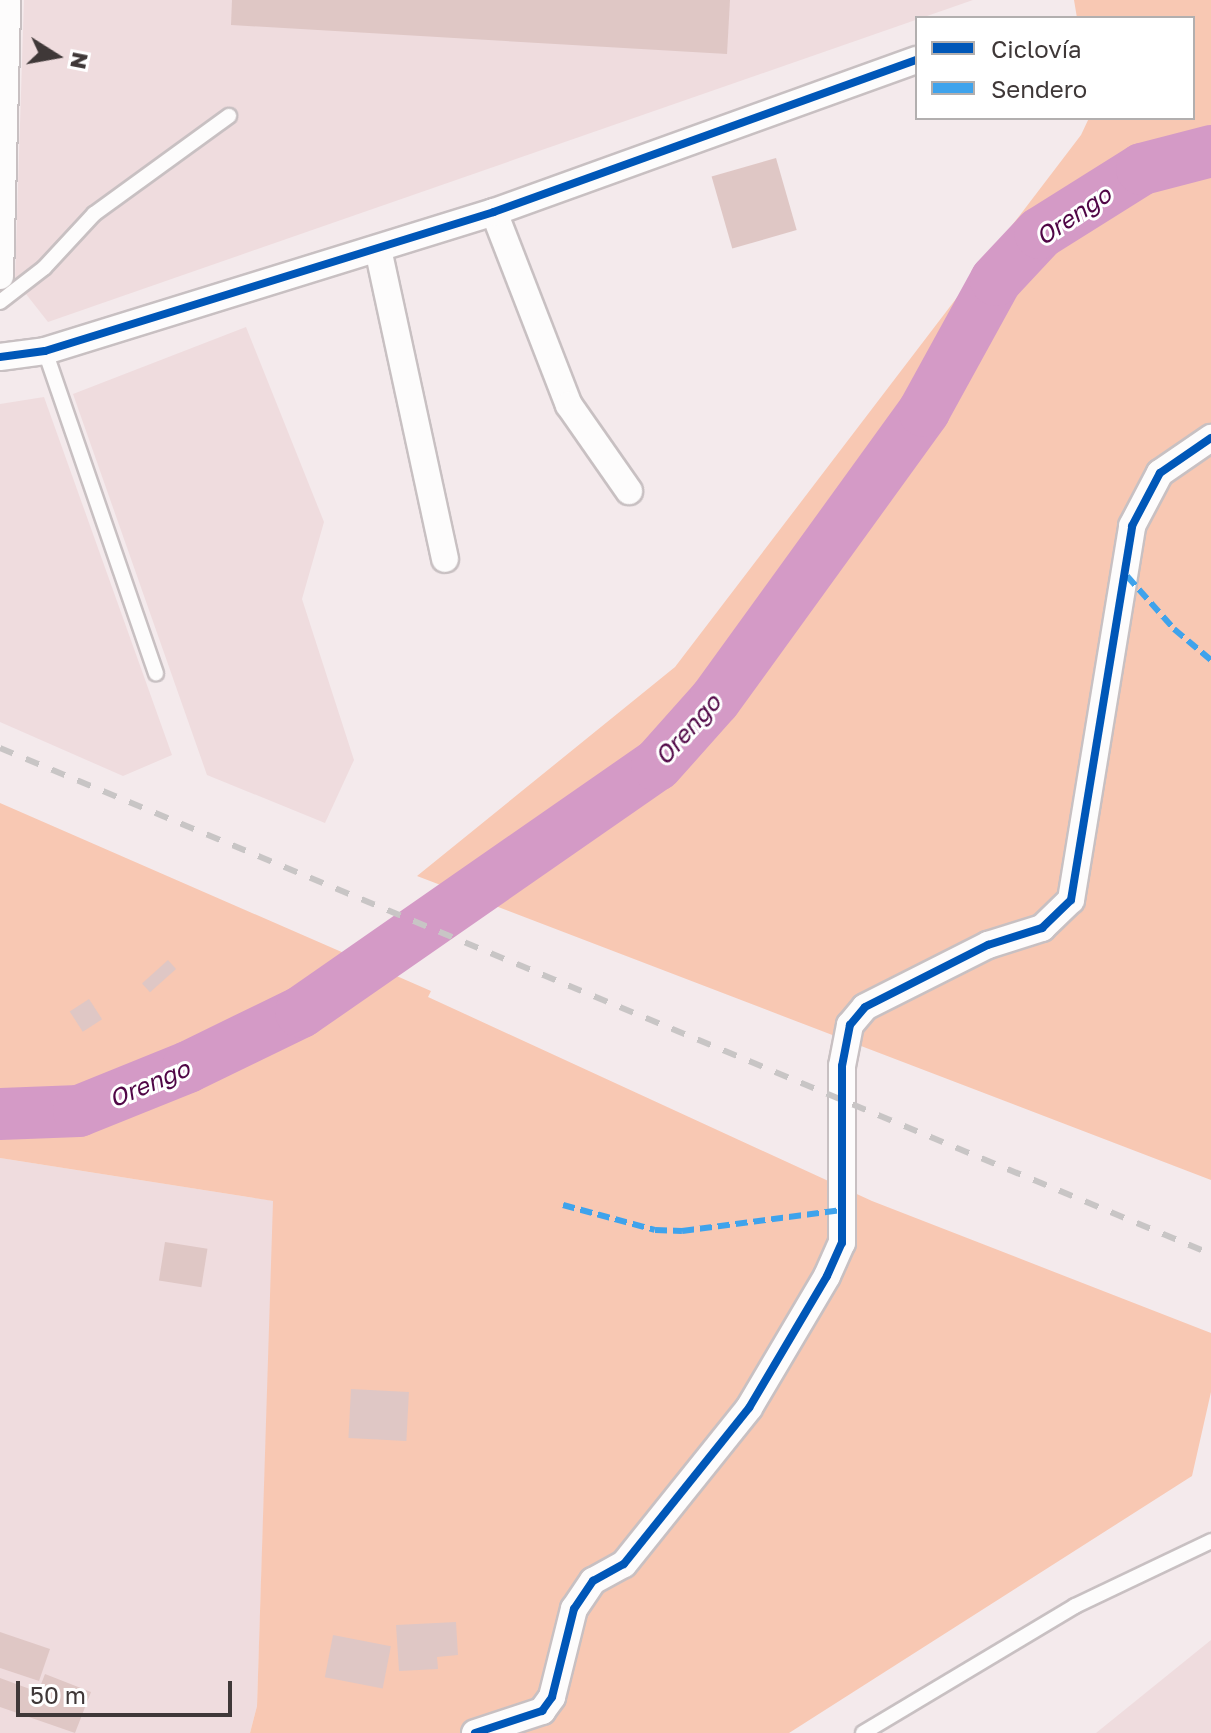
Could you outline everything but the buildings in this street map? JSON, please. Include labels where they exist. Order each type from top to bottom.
[{"type":"street","points":[[0,276],[7,0]]},
{"type":"street","points":[[0,357],[45,351],[494,212],[915,61]]},
{"type":"street","points":[[494,212],[569,405],[629,491]]},
{"type":"street","points":[[378,249],[445,559]]},
{"type":"street","points":[[475,1733],[542,1711],[552,1697],[560,1654],[580,1600],[593,1581],[624,1564],[749,1408],[827,1276],[842,1243],[842,1066],[850,1025],[879,1000],[988,945],[1042,928],[1071,900],[1132,526],[1160,473],[1211,438]]},
{"type":"lane","points":[[0,302],[44,268],[94,214],[229,116]]},
{"type":"lane","points":[[45,351],[156,673]]},
{"type":"lane","points":[[863,1733],[1075,1606],[1211,1541]]},
{"type":"shaded area","points":[[24,0],[973,0],[927,16],[915,16],[915,20],[48,322],[15,280]]},
{"type":"shaded area","points":[[1074,0],[1211,0],[1211,1180],[417,876],[675,667],[1081,135],[1088,120],[1195,120],[1195,16],[1077,16]]},
{"type":"shaded area","points":[[246,327],[324,522],[302,599],[354,760],[325,823],[207,775],[73,394]]},
{"type":"shaded area","points":[[44,397],[172,755],[123,776],[0,722],[0,404]]},
{"type":"shaded area","points":[[0,803],[431,991],[428,997],[872,1201],[1211,1333],[1211,1392],[1192,1476],[789,1733],[250,1733],[257,1706],[273,1201],[0,1158]]},
{"type":"shaded area","points":[[0,1158],[274,1201],[257,1706],[250,1733],[0,1733]]},
{"type":"shaded area","points":[[1211,1640],[1211,1733],[1096,1733]]},
{"type":"waterway","name":"Orengo","points":[[0,1114],[79,1111],[188,1067],[301,1012],[657,765],[715,700],[924,411],[996,280],[1040,233],[1142,169],[1211,151]]},
{"type":"railway","points":[[0,748],[1211,1254]]},
{"type":"marked path","points":[[1127,576],[1174,629],[1211,660]]},
{"type":"marked path","points":[[563,1205],[655,1230],[682,1231],[842,1210]]},
{"type":"cycle path","points":[[0,357],[45,351],[494,212],[915,61]]},
{"type":"cycle path","points":[[475,1733],[542,1711],[552,1697],[574,1609],[593,1581],[624,1564],[749,1408],[827,1276],[842,1243],[842,1066],[850,1025],[865,1007],[988,945],[1042,928],[1071,900],[1132,526],[1160,473],[1211,438]]}]
